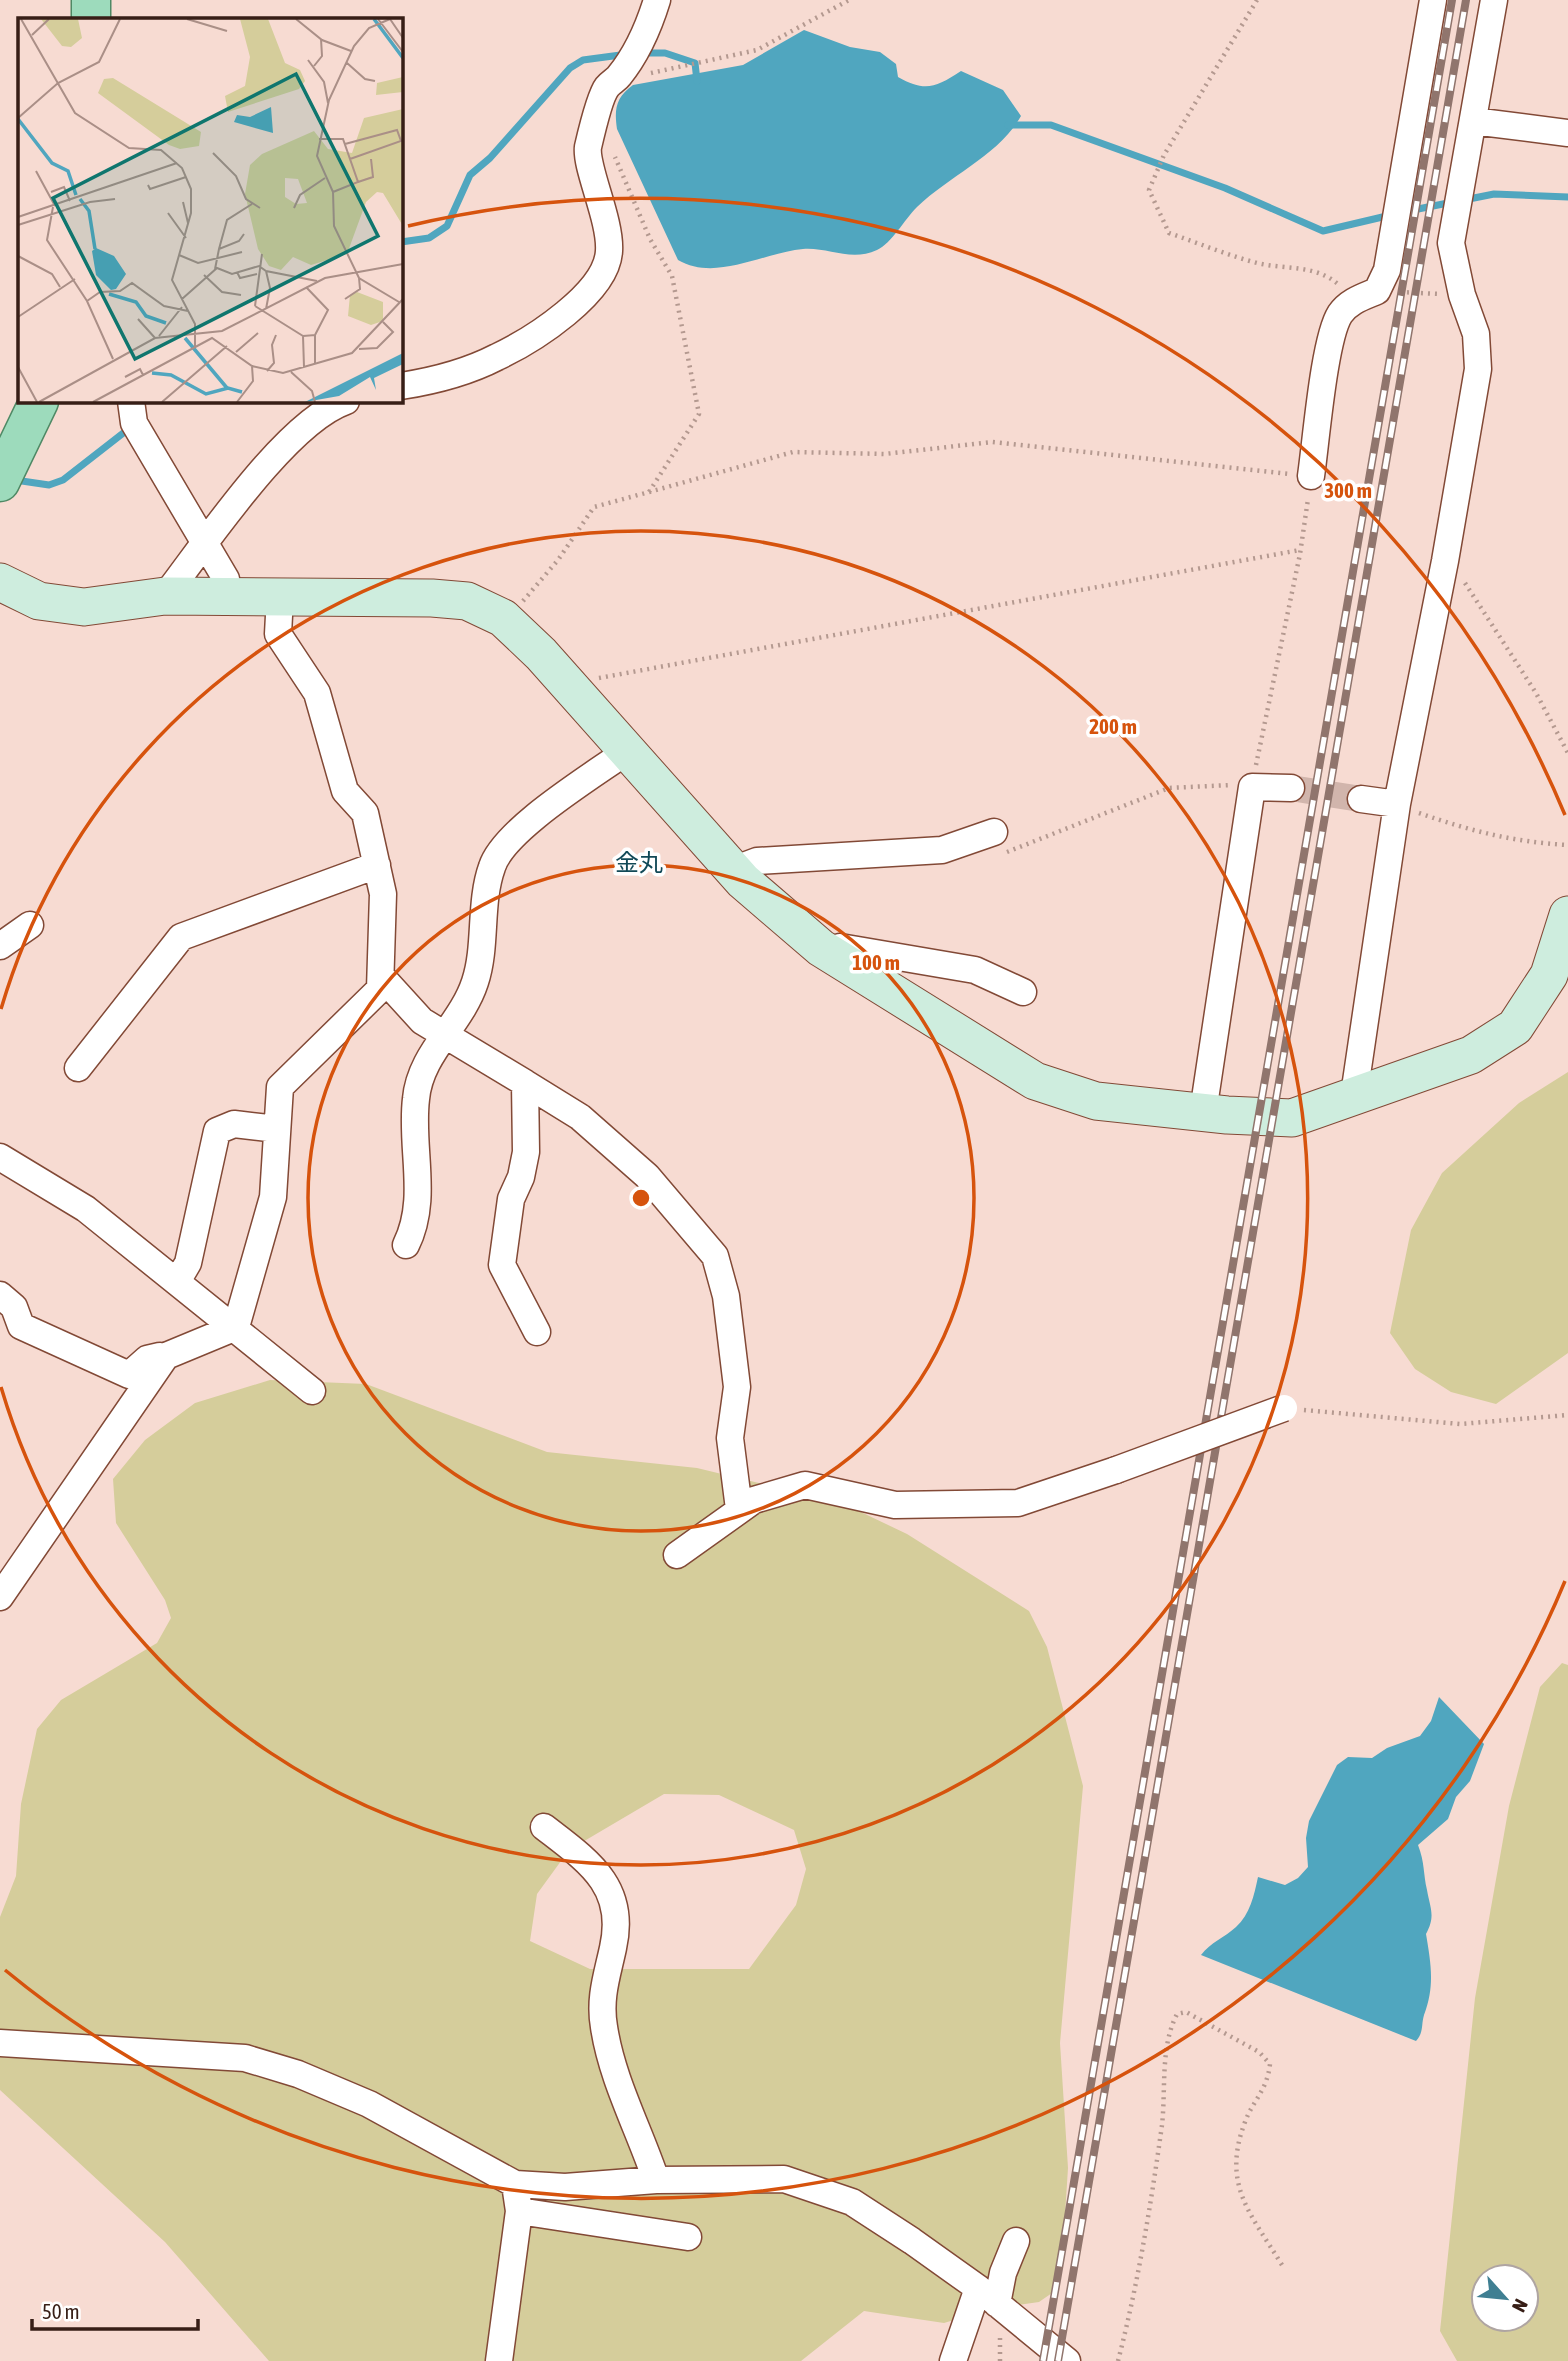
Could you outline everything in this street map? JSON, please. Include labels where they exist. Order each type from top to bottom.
[{"type":"main road","points":[[91,0],[91,18]]},
{"type":"main road","points":[[0,482],[39,402]]},
{"type":"street","points":[[402,386],[430,382],[497,358],[577,306],[602,277],[610,253],[607,221],[587,151],[606,88],[619,76],[649,26],[657,0]]},
{"type":"street","points":[[1311,476],[1330,345],[1340,315],[1366,295],[1387,270],[1433,0]]},
{"type":"street","points":[[1354,1095],[1397,804],[1445,561],[1478,369],[1476,334],[1462,295],[1451,243],[1494,0]]},
{"type":"street","points":[[1473,121],[1568,132]]},
{"type":"street","points":[[131,402],[134,422],[226,579],[228,595]]},
{"type":"street","points":[[165,596],[299,430],[344,402]]},
{"type":"street","points":[[0,582],[39,601],[84,607],[165,596],[228,595],[467,601],[503,618],[568,684],[733,870],[777,913],[831,955],[1035,1081],[1096,1101],[1292,1118],[1471,1055],[1515,1027],[1549,975],[1568,915]]},
{"type":"street","points":[[236,1327],[273,1197],[280,1087],[380,989],[381,976],[383,894],[365,813],[345,790],[317,693],[278,634],[280,597]]},
{"type":"street","points":[[406,1245],[414,1230],[419,1177],[416,1098],[426,1062],[458,1019],[475,981],[492,865],[510,839],[627,751]]},
{"type":"street","points":[[1203,1112],[1252,787],[1291,788]]},
{"type":"street","points":[[1361,799],[1397,804]]},
{"type":"street","points":[[733,870],[757,861],[942,850],[994,832]]},
{"type":"street","points":[[78,1068],[181,937],[377,865]]},
{"type":"street","points":[[0,946],[30,925]]},
{"type":"street","points":[[831,955],[840,947],[975,970],[1023,992]]},
{"type":"street","points":[[381,976],[422,1021],[580,1117],[647,1176],[715,1256],[726,1296],[737,1387],[730,1438],[739,1509]]},
{"type":"street","points":[[525,1083],[526,1152],[522,1177],[511,1199],[502,1265],[537,1332]]},
{"type":"street","points":[[178,1280],[188,1263],[217,1131],[234,1124],[277,1129]]},
{"type":"street","points":[[0,1157],[86,1209],[178,1280],[312,1391]]},
{"type":"street","points":[[0,1295],[14,1307],[21,1326],[128,1375],[147,1359],[166,1356],[236,1327]]},
{"type":"street","points":[[0,1597],[166,1356]]},
{"type":"street","points":[[677,1555],[754,1500],[805,1485],[895,1504],[1018,1503],[1284,1408]]},
{"type":"street","points":[[544,1827],[581,1856],[606,1882],[618,1915],[614,1947],[604,1980],[601,2011],[614,2068],[656,2180]]},
{"type":"street","points":[[0,2043],[245,2059],[298,2074],[369,2104],[515,2184],[565,2187],[656,2180],[784,2179],[852,2203],[987,2296],[1067,2361]]},
{"type":"street","points":[[499,2361],[519,2211],[515,2184]]},
{"type":"street","points":[[519,2211],[688,2237]]},
{"type":"street","points":[[953,2361],[987,2296],[1003,2273],[1016,2241]]},
{"type":"path","points":[[619,76],[666,71],[757,50],[849,0]]},
{"type":"path","points":[[1256,0],[1164,155],[1149,190],[1169,233],[1259,263],[1301,267],[1332,278],[1366,295],[1462,295]]},
{"type":"path","points":[[612,151],[650,239],[672,276],[699,414],[649,492]]},
{"type":"path","points":[[503,618],[529,596],[594,507],[793,452],[886,454],[992,442],[1311,476],[1300,550],[1252,787]]},
{"type":"path","points":[[568,684],[1300,550]]},
{"type":"path","points":[[1445,561],[1455,565],[1536,693],[1568,753]]},
{"type":"path","points":[[1397,804],[1475,832],[1520,842],[1568,845]]},
{"type":"path","points":[[1284,1408],[1460,1424],[1568,1415]]},
{"type":"path","points":[[1118,2361],[1146,2226],[1162,2123],[1167,2048],[1171,2026],[1177,2014],[1186,2011],[1259,2052],[1270,2064],[1263,2093],[1245,2120],[1236,2171],[1238,2193],[1282,2265]]},
{"type":"shaded area","points":[[1568,1072],[1568,1353],[1496,1404],[1451,1392],[1415,1369],[1390,1333],[1411,1230],[1442,1173],[1519,1103]]},
{"type":"shaded area","points":[[270,1380],[366,1384],[547,1452],[697,1468],[842,1503],[907,1534],[1029,1611],[1047,1647],[1083,1786],[1060,2043],[1068,2168],[1061,2277],[1052,2293],[1039,2302],[990,2309],[944,2323],[864,2311],[801,2361],[269,2361],[165,2242],[0,2090],[0,1917],[16,1876],[21,1804],[37,1729],[61,1700],[157,1643],[171,1618],[165,1600],[116,1523],[113,1479],[145,1440],[195,1403]],"holes":[[[664,1794],[719,1795],[794,1830],[806,1869],[796,1905],[749,1969],[590,1969],[530,1941],[537,1894],[569,1850]]]},
{"type":"shaded area","points":[[1562,1663],[1568,1665],[1568,2361],[1457,2361],[1440,2331],[1475,1998],[1509,1806],[1540,1687]]},
{"type":"water","points":[[804,30],[850,47],[880,52],[896,64],[898,77],[916,85],[937,84],[961,71],[1003,90],[1021,116],[1000,143],[917,207],[888,242],[877,250],[858,255],[803,249],[739,264],[708,268],[678,260],[617,129],[616,109],[620,99],[633,85],[743,65]]},
{"type":"water","points":[[1439,1697],[1484,1744],[1470,1781],[1456,1797],[1448,1819],[1418,1845],[1431,1912],[1431,1922],[1426,1934],[1431,1975],[1430,1994],[1419,2038],[1416,2041],[1201,1955],[1241,1922],[1251,1904],[1258,1877],[1285,1885],[1298,1878],[1308,1867],[1306,1838],[1309,1821],[1337,1765],[1348,1757],[1372,1758],[1387,1748],[1420,1736],[1431,1721]]},
{"type":"waterway","points":[[643,53],[665,53],[695,63],[697,81]]},
{"type":"waterway","points":[[402,242],[429,238],[447,226],[470,175],[490,158],[570,68],[583,60],[628,54]]},
{"type":"waterway","points":[[1008,125],[1051,125],[1225,188],[1323,231],[1391,215]]},
{"type":"waterway","points":[[1464,200],[1494,194],[1568,197]]},
{"type":"waterway","points":[[1403,212],[1453,202]]},
{"type":"waterway","points":[[15,480],[49,485],[63,480],[131,427]]},
{"type":"tunnel","points":[[1291,788],[1361,799]]},
{"type":"railway","points":[[1043,2361],[1452,0]]},
{"type":"railway","points":[[1058,2361],[1466,0]]},
{"type":"district","name":"金丸","points":[[639,862]]}]
